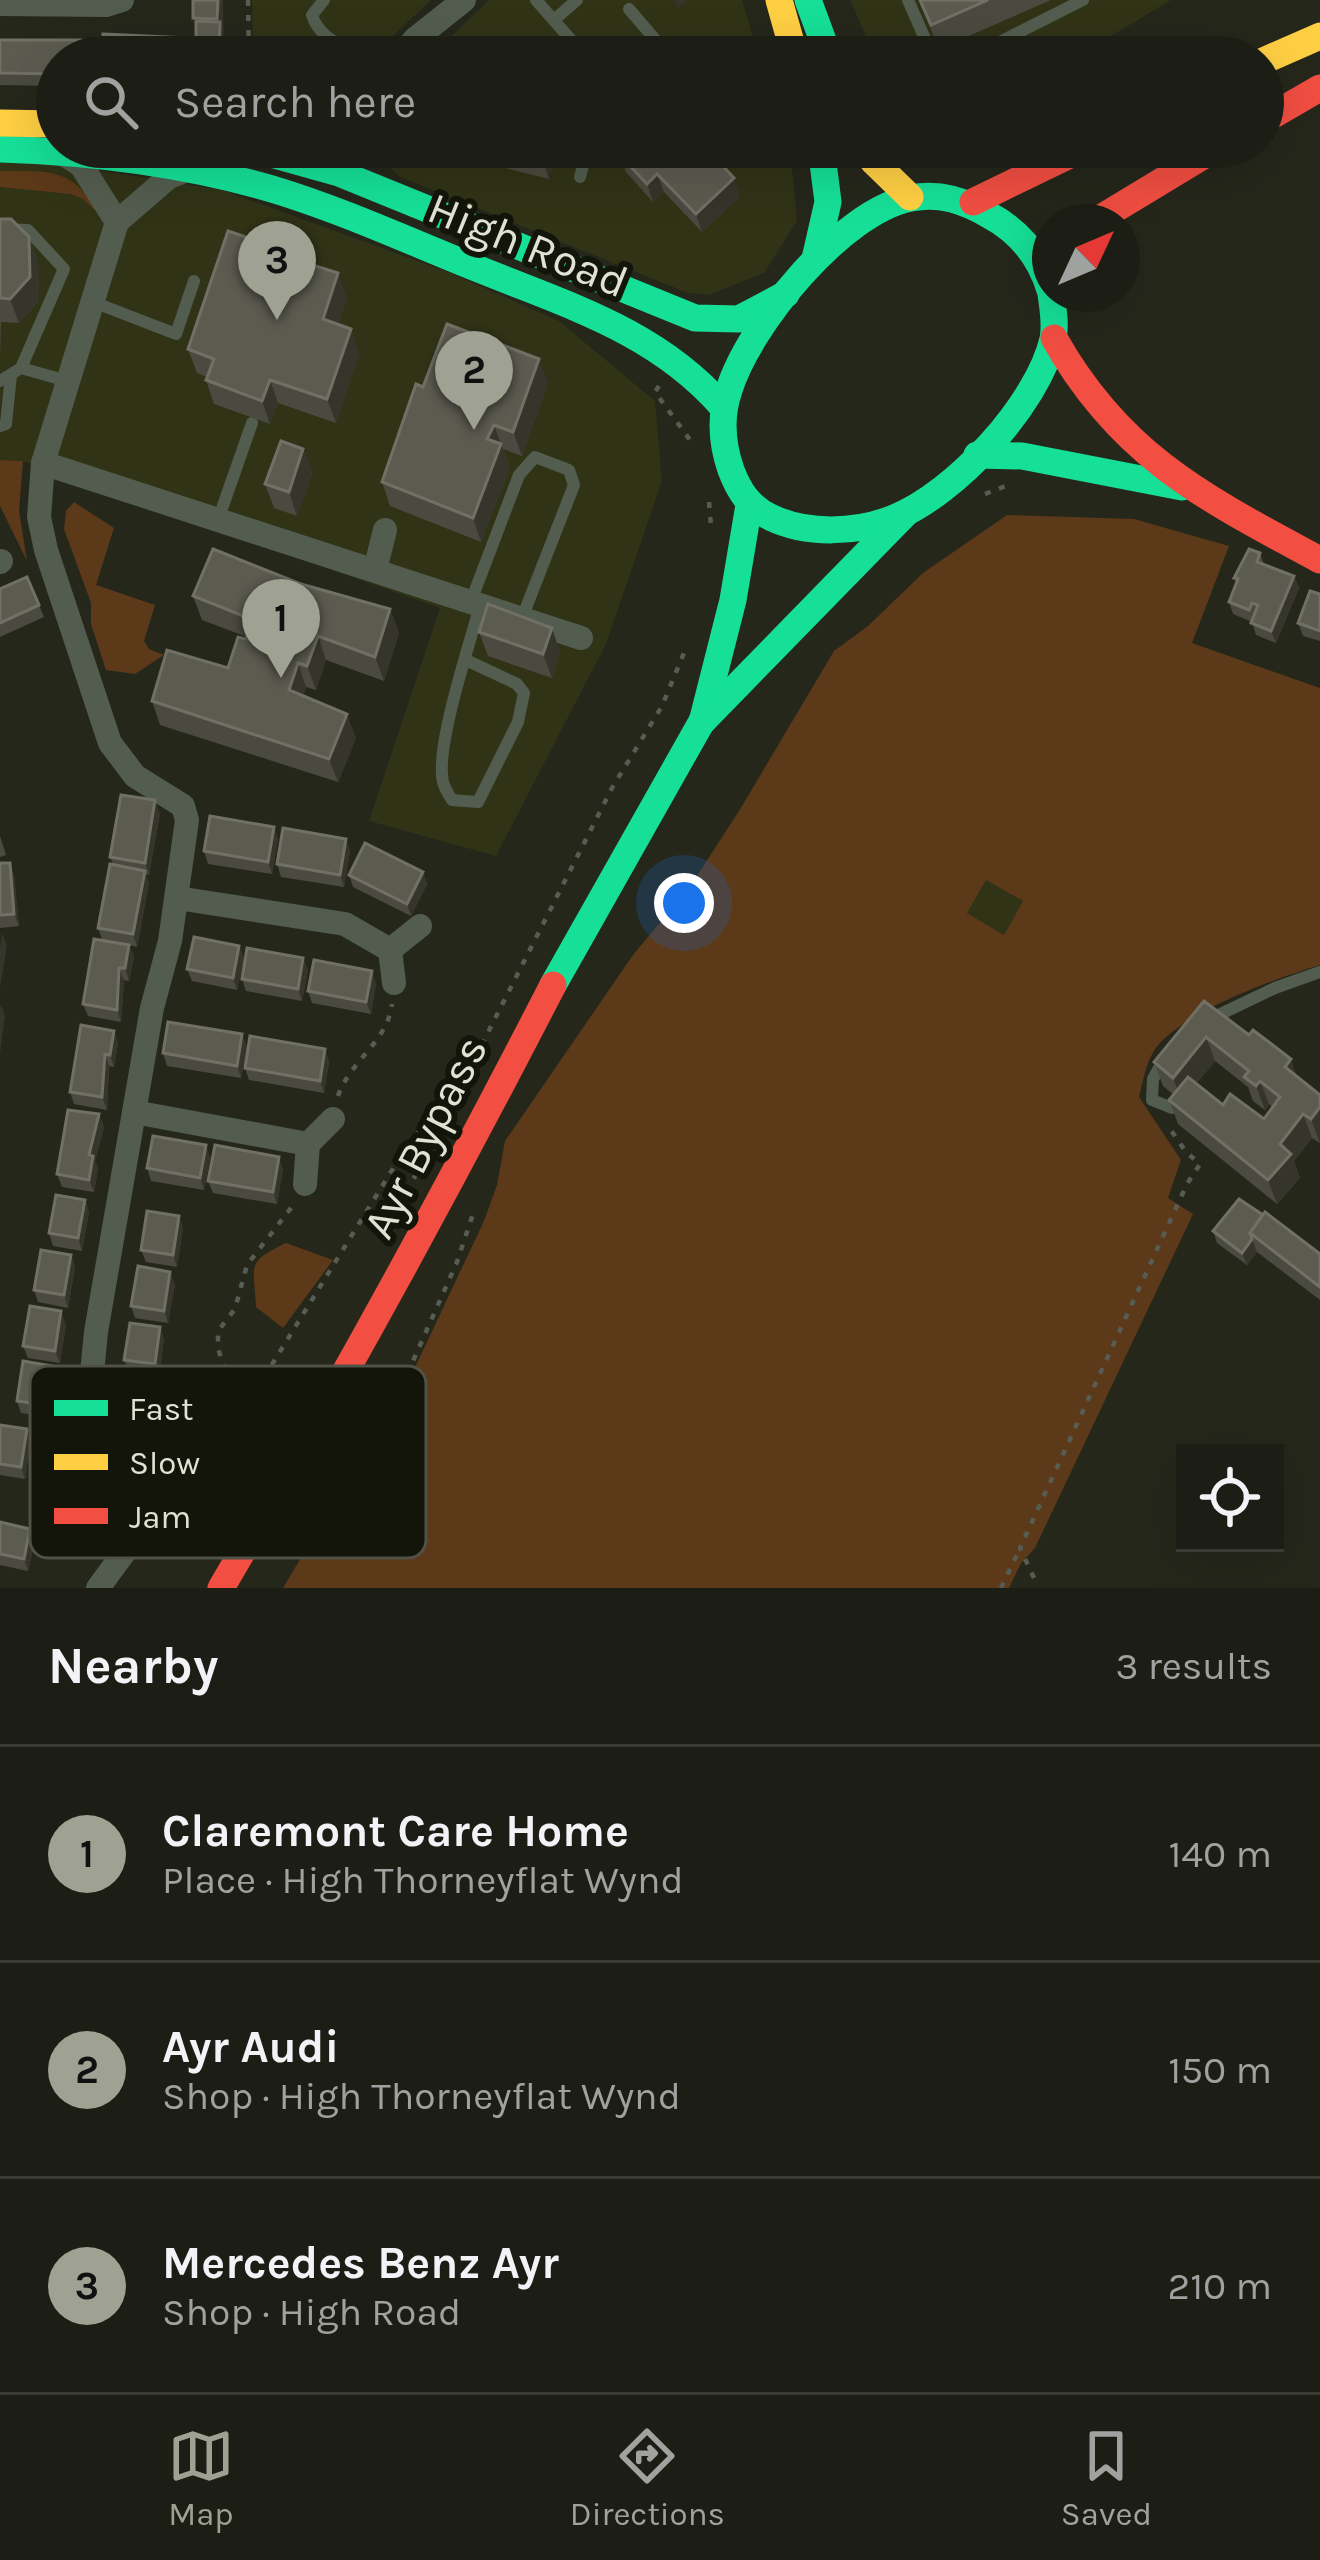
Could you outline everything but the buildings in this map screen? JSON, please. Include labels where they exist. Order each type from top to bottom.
[{"type":"main road","points":[[779,0],[789,36]]},
{"type":"main road","points":[[808,0],[821,36]]},
{"type":"main road","points":[[1284,52],[1320,36]]},
{"type":"main road","points":[[1284,109],[1320,88]]},
{"type":"main road","name":"High Road","points":[[0,122],[36,131]]},
{"type":"main road","name":"High Road","points":[[0,148],[36,141]]},
{"type":"main road","name":"High Road","points":[[180,168],[295,198],[630,331],[677,358],[703,380],[722,406]]},
{"type":"main road","name":"High Road","points":[[321,168],[695,318],[739,319],[790,292]]},
{"type":"main road","points":[[815,259],[828,202],[823,168]]},
{"type":"main road","points":[[881,168],[910,197]]},
{"type":"main road","points":[[973,202],[1043,168]]},
{"type":"main road","points":[[1124,204],[1183,168]]},
{"type":"main road","points":[[1032,253],[1025,241],[973,202],[910,197],[863,218],[815,259],[746,348],[722,406],[726,456],[749,505],[779,522],[812,529],[872,524],[906,513],[944,487],[1030,394],[1054,338]]},
{"type":"main road","points":[[1052,312],[1054,338],[1091,399],[1126,437],[1190,488],[1320,560]]},
{"type":"main road","points":[[977,455],[1022,457],[1190,488]]},
{"type":"main road","name":"Ayr Bypass","points":[[701,723],[733,600],[749,505]]},
{"type":"main road","name":"Ayr Bypass","points":[[350,1366],[578,937],[701,723],[906,513]]},
{"type":"main road","name":"Ayr Bypass","points":[[221,1588],[239,1558]]},
{"type":"street","points":[[419,36],[464,0]]},
{"type":"street","points":[[0,4],[110,2]]},
{"type":"street","points":[[83,168],[116,222]]},
{"type":"street","points":[[339,173],[342,168]]},
{"type":"street","points":[[93,1366],[187,820],[182,806],[136,776],[110,743],[39,518],[44,463],[116,222],[169,177],[190,170]]},
{"type":"street","points":[[44,463],[581,638]]},
{"type":"street","points":[[374,570],[385,530]]},
{"type":"street","points":[[176,898],[345,924],[390,950],[394,983]]},
{"type":"street","points":[[390,950],[420,926]]},
{"type":"street","points":[[301,1192],[308,1144],[335,1110]]},
{"type":"street","points":[[134,1112],[308,1144]]},
{"type":"street","points":[[98,1588],[120,1558]]},
{"type":"lane","points":[[324,0],[313,15],[316,26],[327,36]]},
{"type":"lane","points":[[536,0],[568,36]]},
{"type":"lane","points":[[554,20],[577,0]]},
{"type":"lane","points":[[908,0],[924,36]]},
{"type":"lane","points":[[1012,36],[1083,0]]},
{"type":"lane","points":[[629,9],[652,36]]},
{"type":"lane","points":[[580,177],[582,168]]},
{"type":"lane","points":[[0,229],[28,230],[64,268],[11,374],[6,424],[0,425]]},
{"type":"lane","points":[[93,302],[176,334],[194,281]]},
{"type":"lane","points":[[11,374],[69,382]]},
{"type":"lane","points":[[218,520],[252,423]]},
{"type":"lane","points":[[466,660],[518,684],[524,692],[518,722],[478,802],[452,800],[442,780],[442,752],[476,603],[519,475],[535,457],[569,470],[574,485],[522,618]]},
{"type":"lane","points":[[1192,1030],[1246,1000],[1320,972]]},
{"type":"lane","points":[[1173,1048],[1153,1078],[1152,1100],[1181,1109],[1201,1088]]},
{"type":"path","points":[[248,0],[249,36]]},
{"type":"path","points":[[102,36],[110,2]]},
{"type":"path","points":[[677,358],[655,392],[691,443]]},
{"type":"path","points":[[970,500],[1005,485],[1021,484]]},
{"type":"path","points":[[708,495],[711,531]]},
{"type":"path","points":[[402,1203],[612,788],[662,706],[686,650]]},
{"type":"path","points":[[335,1110],[344,1079],[391,1016],[394,983]]},
{"type":"path","points":[[1001,1588],[1187,1184],[1201,1164],[1186,1152],[1152,1100]]},
{"type":"path","points":[[269,1366],[410,1141],[422,1130],[434,1135]]},
{"type":"path","points":[[224,1366],[218,1331],[235,1309],[247,1265],[301,1192]]},
{"type":"path","points":[[409,1366],[471,1228],[475,1202]]},
{"type":"path","points":[[1020,1548],[1034,1578]]},
{"type":"shaded area","points":[[252,0],[431,0],[393,36],[253,36]]},
{"type":"shaded area","points":[[489,0],[742,0],[753,36],[452,36]]},
{"type":"shaded area","points":[[850,0],[1171,0],[1111,36],[866,36]]},
{"type":"shaded area","points":[[0,163],[36,163],[36,168],[83,168],[222,190],[448,272],[559,321],[655,401],[662,481],[606,644],[496,856],[369,821],[440,608],[23,461],[0,460]]},
{"type":"shaded area","points":[[390,168],[792,168],[797,221],[764,273],[709,295],[688,293],[400,177]]},
{"type":"shaded area","points":[[0,171],[32,171],[69,179],[98,213],[71,194],[0,187]]},
{"type":"shaded area","points":[[0,460],[23,461],[19,511],[27,561],[0,506]]},
{"type":"shaded area","points":[[74,502],[114,528],[96,585],[155,605],[144,641],[149,649],[164,655],[135,674],[106,670],[91,624],[91,603],[64,529],[66,511]]},
{"type":"shaded area","points":[[1007,515],[1134,519],[1229,546],[1192,643],[1320,688],[1320,965],[1257,987],[1192,1018],[1151,1055],[1139,1097],[1181,1160],[1168,1198],[1193,1214],[1035,1548],[1009,1588],[283,1588],[301,1558],[426,1558],[426,1366],[416,1366],[484,1221],[505,1141],[633,955],[691,885],[834,651],[868,626],[923,573]],"holes":[[[986,880],[1023,901],[1004,935],[967,913]]]},
{"type":"shaded area","points":[[985,879],[1023,901],[1004,935],[967,913]]},
{"type":"shaded area","points":[[286,1243],[333,1260],[283,1328],[256,1307],[254,1273],[264,1255]]},
{"type":"traffic: fast","points":[[808,0],[821,36]]},
{"type":"traffic: fast","points":[[0,149],[36,151]]},
{"type":"traffic: fast","points":[[181,168],[326,207],[551,297],[642,341],[670,359],[722,406]]},
{"type":"traffic: fast","points":[[321,168],[695,318],[739,319],[786,294]]},
{"type":"traffic: fast","points":[[815,259],[828,202],[824,168]]},
{"type":"traffic: fast","points":[[1032,254],[1000,221],[942,197],[911,198],[856,224],[828,247],[777,304],[740,364],[726,400],[723,430],[728,460],[741,491],[770,517],[816,529],[864,527],[918,506],[967,468],[1012,418],[1044,364],[1053,339],[1053,312]]},
{"type":"traffic: fast","points":[[977,455],[1022,456],[1182,487]]},
{"type":"traffic: fast","points":[[702,722],[733,600],[749,505]]},
{"type":"traffic: fast","points":[[553,985],[701,723],[906,513]]},
{"type":"traffic: slow","points":[[779,0],[789,36]]},
{"type":"traffic: slow","points":[[1284,52],[1320,36]]},
{"type":"traffic: slow","points":[[0,123],[36,124]]},
{"type":"traffic: slow","points":[[880,168],[910,197]]},
{"type":"traffic: jam","points":[[1284,109],[1320,88]]},
{"type":"traffic: jam","points":[[973,202],[1043,168]]},
{"type":"traffic: jam","points":[[1124,204],[1183,168]]},
{"type":"traffic: jam","points":[[1054,338],[1107,414],[1137,444],[1203,494],[1320,560]]},
{"type":"traffic: jam","points":[[348,1366],[553,985]]},
{"type":"traffic: jam","points":[[221,1588],[238,1558]]},
{"type":"place","name":"Mercedes Benz Ayr","points":[[277,320]]},
{"type":"place","name":"Ayr Audi","points":[[474,430]]},
{"type":"place","name":"Claremont Care Home","points":[[281,678]]}]
